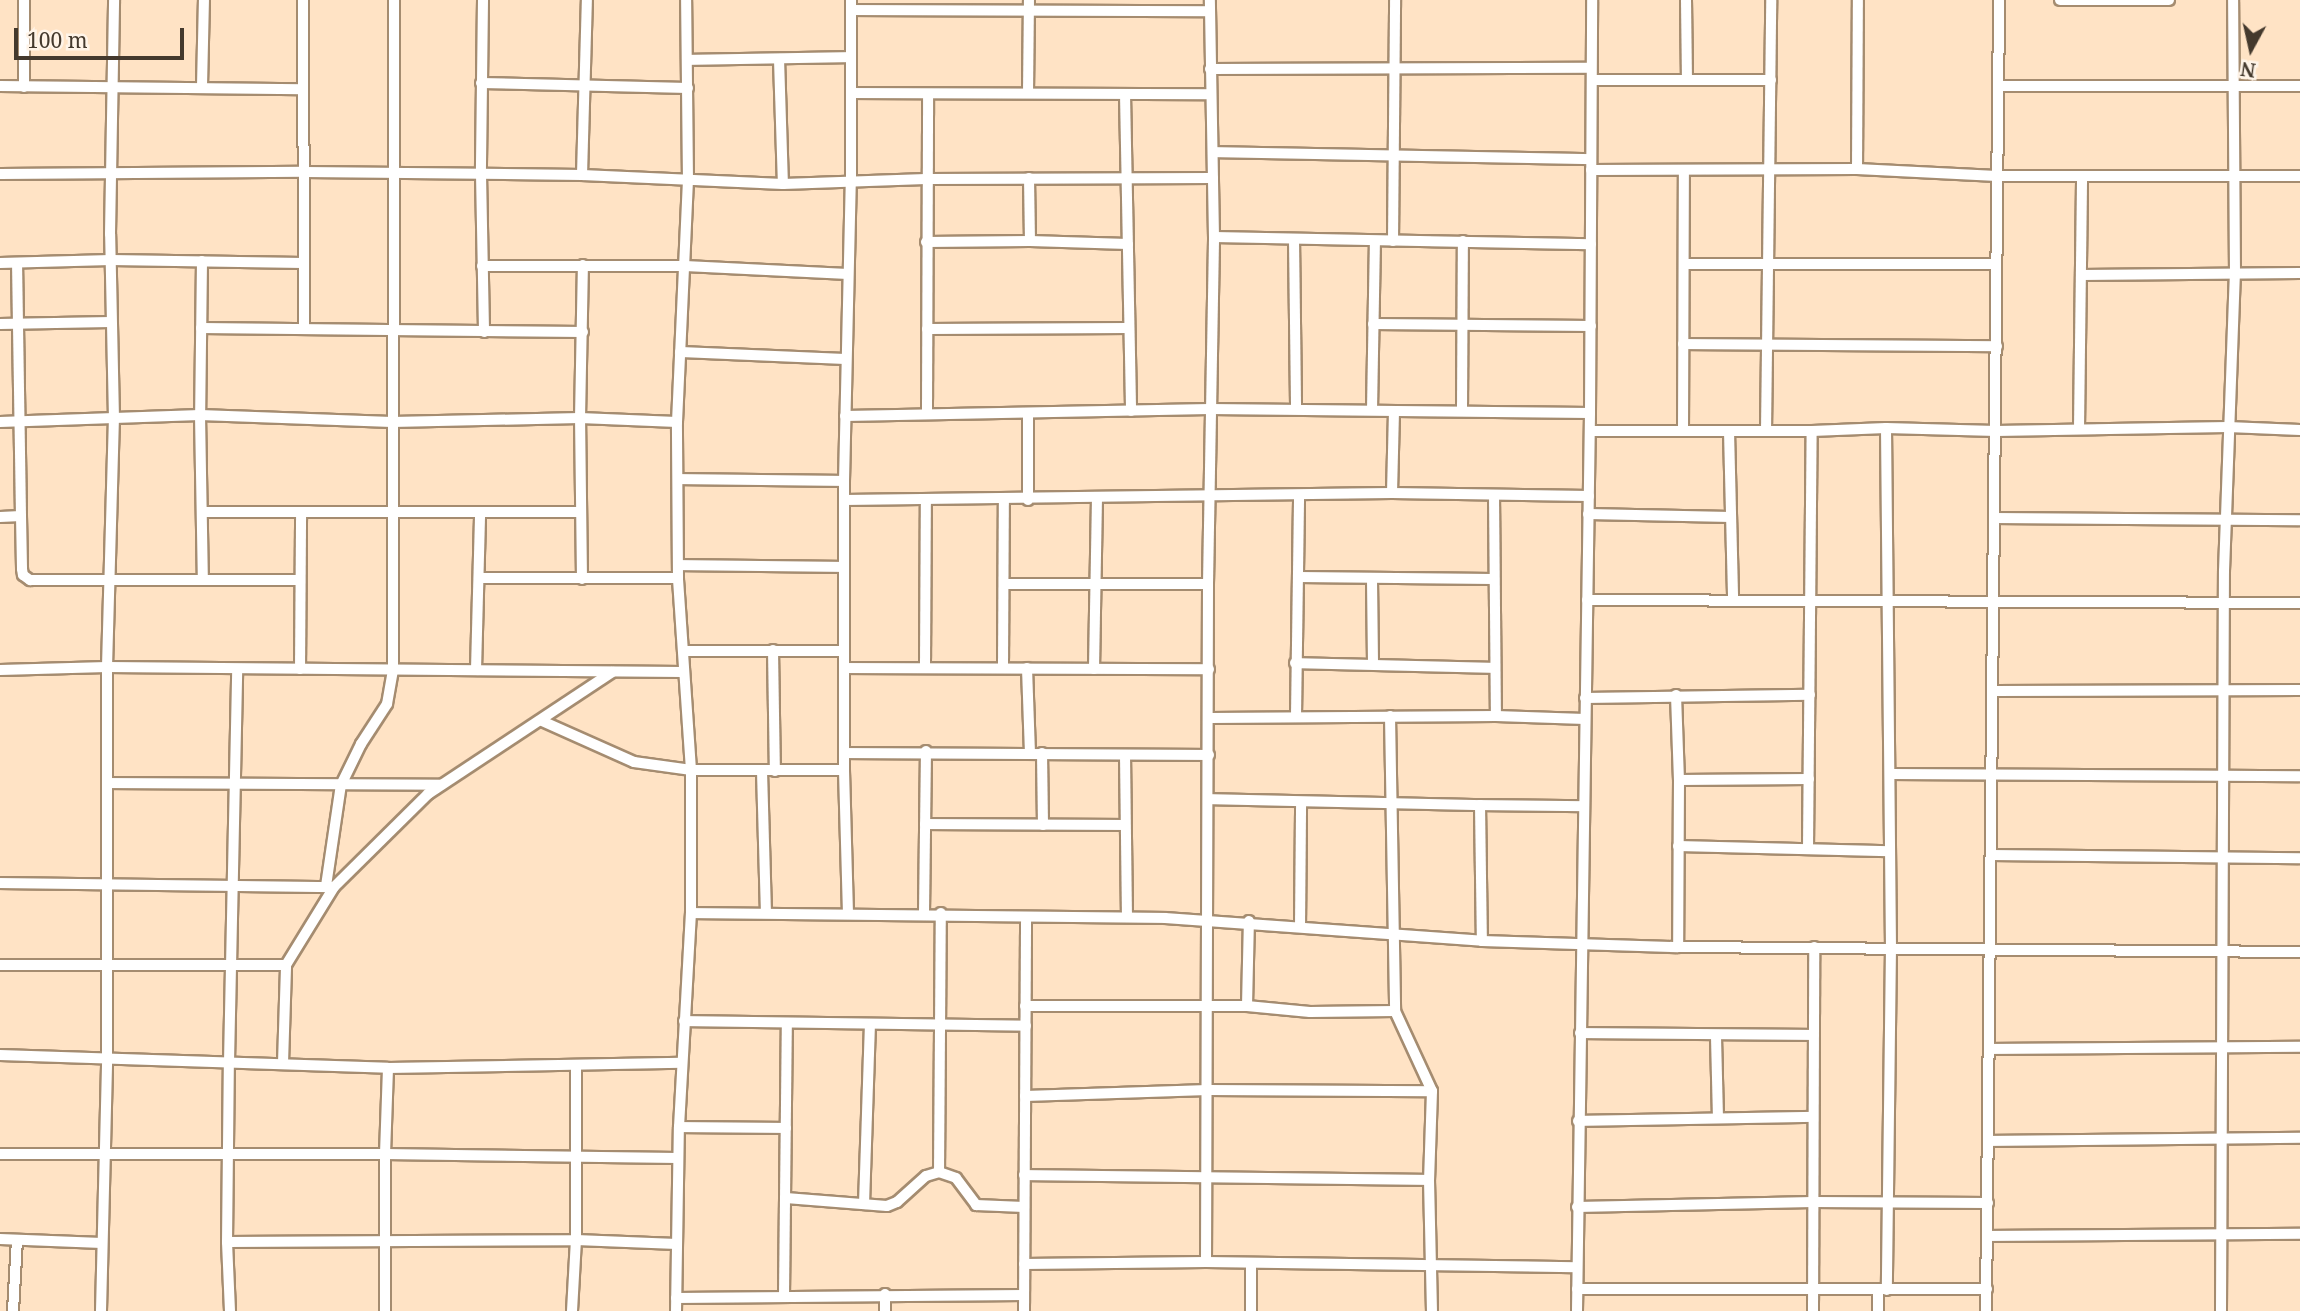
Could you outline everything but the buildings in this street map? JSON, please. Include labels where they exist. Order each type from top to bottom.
[{"type":"street","points":[[24,0],[24,87]]},
{"type":"street","points":[[101,1311],[107,1057],[107,667],[114,419],[110,173],[114,0]]},
{"type":"street","points":[[202,86],[204,0]]},
{"type":"street","points":[[303,0],[304,328]]},
{"type":"street","points":[[330,887],[341,785],[361,744],[387,704],[393,669],[391,330],[394,0]]},
{"type":"street","points":[[483,0],[481,174],[484,332]]},
{"type":"street","points":[[582,175],[587,0]]},
{"type":"street","points":[[676,1311],[679,1127],[691,913],[691,770],[678,578],[677,422],[688,181],[686,0]]},
{"type":"street","points":[[1393,241],[1395,0]]},
{"type":"street","points":[[1577,1311],[1590,431],[1592,0]]},
{"type":"street","points":[[1686,0],[1687,80]]},
{"type":"street","points":[[1766,432],[1771,0]]},
{"type":"street","points":[[1857,169],[1858,0]]},
{"type":"street","points":[[1986,1311],[1997,346],[1998,0]]},
{"type":"street","points":[[2060,0],[2169,0]]},
{"type":"street","points":[[2221,1311],[2225,519],[2235,272],[2233,0]]},
{"type":"street","points":[[1028,93],[1029,4]]},
{"type":"street","points":[[848,914],[844,770],[844,481],[853,93],[851,5],[1210,5],[1214,237],[1208,584],[1209,1177],[1206,1262]]},
{"type":"street","points":[[687,60],[851,57]]},
{"type":"street","points":[[779,59],[783,184]]},
{"type":"street","points":[[1210,69],[1394,68],[1687,80],[1771,80]]},
{"type":"street","points":[[481,83],[586,88],[688,88]]},
{"type":"street","points":[[0,86],[303,89]]},
{"type":"street","points":[[1998,86],[2300,86]]},
{"type":"street","points":[[853,93],[1210,93]]},
{"type":"street","points":[[927,412],[928,94]]},
{"type":"street","points":[[1125,94],[1131,411]]},
{"type":"street","points":[[1213,152],[1395,155],[1684,171],[1857,169],[1997,176],[2300,176]]},
{"type":"street","points":[[1683,430],[1684,171]]},
{"type":"street","points":[[0,174],[305,172],[582,175],[783,184],[926,178],[1213,178]]},
{"type":"street","points":[[2079,428],[2082,177]]},
{"type":"street","points":[[1029,178],[1030,241]]},
{"type":"street","points":[[1214,237],[1591,244]]},
{"type":"street","points":[[1294,239],[1296,409]]},
{"type":"street","points":[[1372,410],[1374,241]]},
{"type":"street","points":[[1462,411],[1463,241]]},
{"type":"street","points":[[926,242],[1128,244]]},
{"type":"street","points":[[0,263],[111,260],[303,263]]},
{"type":"street","points":[[202,261],[200,415],[203,579]]},
{"type":"street","points":[[17,263],[22,569],[26,578],[300,580]]},
{"type":"street","points":[[1684,264],[1996,264]]},
{"type":"street","points":[[582,579],[580,418],[583,265]]},
{"type":"street","points":[[482,266],[685,266],[848,274]]},
{"type":"street","points":[[2081,275],[2300,273]]},
{"type":"street","points":[[0,324],[111,322]]},
{"type":"street","points":[[1373,324],[1591,326]]},
{"type":"street","points":[[201,328],[583,332]]},
{"type":"street","points":[[927,329],[1129,328]]},
{"type":"street","points":[[1684,344],[1997,346]]},
{"type":"street","points":[[680,352],[846,359]]},
{"type":"street","points":[[845,416],[927,412],[1210,409],[1590,413]]},
{"type":"street","points":[[1392,493],[1394,411]]},
{"type":"street","points":[[1028,413],[1028,499]]},
{"type":"street","points":[[0,422],[200,415],[392,422],[580,418],[677,422]]},
{"type":"street","points":[[1590,431],[1766,432],[1886,428],[1996,431],[2228,427],[2300,430]]},
{"type":"street","points":[[1878,1311],[1883,1290],[1888,1202],[1891,947],[1886,428]]},
{"type":"street","points":[[1730,431],[1733,600]]},
{"type":"street","points":[[1808,848],[1812,431]]},
{"type":"street","points":[[678,479],[844,481]]},
{"type":"street","points":[[844,500],[1097,499],[1392,493],[1588,496]]},
{"type":"street","points":[[1296,716],[1299,495]]},
{"type":"street","points":[[1494,495],[1496,716]]},
{"type":"street","points":[[1094,669],[1097,499]]},
{"type":"street","points":[[925,667],[926,500]]},
{"type":"street","points":[[1003,667],[1004,500]]},
{"type":"street","points":[[202,512],[581,512]]},
{"type":"street","points":[[476,670],[480,512]]},
{"type":"street","points":[[300,669],[301,513]]},
{"type":"street","points":[[1588,514],[1731,517]]},
{"type":"street","points":[[0,517],[21,516]]},
{"type":"street","points":[[1994,518],[2300,520]]},
{"type":"street","points":[[678,565],[844,566]]},
{"type":"street","points":[[1299,577],[1371,580],[1493,579]]},
{"type":"street","points":[[480,578],[678,578]]},
{"type":"street","points":[[1371,580],[1373,664]]},
{"type":"street","points":[[1004,584],[1208,584]]},
{"type":"street","points":[[1587,600],[2300,603]]},
{"type":"street","points":[[773,650],[775,771]]},
{"type":"street","points":[[682,651],[844,651]]},
{"type":"street","points":[[1295,663],[1494,668]]},
{"type":"street","points":[[0,670],[107,667],[683,672]]},
{"type":"street","points":[[844,668],[1209,669]]},
{"type":"street","points":[[1027,668],[1030,753]]},
{"type":"street","points":[[230,1311],[227,1242],[230,966],[237,669]]},
{"type":"street","points":[[283,1063],[286,965],[330,887],[418,802],[542,721],[612,671]]},
{"type":"street","points":[[1992,691],[2300,690]]},
{"type":"street","points":[[1676,695],[1679,780],[1678,947]]},
{"type":"street","points":[[1585,698],[1810,695]]},
{"type":"street","points":[[1390,716],[1395,1011],[1405,1039],[1432,1091],[1429,1180],[1432,1311]]},
{"type":"street","points":[[1209,718],[1496,716],[1585,719]]},
{"type":"street","points":[[542,721],[626,760],[691,770],[844,770]]},
{"type":"street","points":[[844,753],[926,751],[1209,755]]},
{"type":"street","points":[[924,913],[926,751]]},
{"type":"street","points":[[1042,753],[1043,825]]},
{"type":"street","points":[[1125,755],[1126,917]]},
{"type":"street","points":[[762,771],[766,913]]},
{"type":"street","points":[[1890,774],[2300,776]]},
{"type":"street","points":[[1679,780],[1809,779]]},
{"type":"street","points":[[107,783],[441,785]]},
{"type":"street","points":[[1208,799],[1583,806]]},
{"type":"street","points":[[1300,927],[1301,802]]},
{"type":"street","points":[[1480,805],[1482,941]]},
{"type":"street","points":[[925,824],[1124,825]]},
{"type":"street","points":[[1678,846],[1890,850]]},
{"type":"street","points":[[1991,855],[2300,858]]},
{"type":"street","points":[[0,883],[330,887]]},
{"type":"street","points":[[691,913],[941,913],[1208,919],[1482,941],[1678,947],[1990,947],[2300,952]]},
{"type":"street","points":[[939,1172],[938,1027],[941,913]]},
{"type":"street","points":[[1024,1311],[1026,917]]},
{"type":"street","points":[[1247,1006],[1249,921]]},
{"type":"street","points":[[1813,1311],[1814,947]]},
{"type":"street","points":[[0,965],[286,965]]},
{"type":"street","points":[[1026,1006],[1247,1006],[1310,1012],[1395,1011]]},
{"type":"street","points":[[684,1021],[1026,1027]]},
{"type":"street","points":[[784,1295],[787,1024]]},
{"type":"street","points":[[864,1204],[870,1025]]},
{"type":"street","points":[[1580,1033],[1716,1037],[1814,1035]]},
{"type":"street","points":[[1716,1037],[1718,1118]]},
{"type":"street","points":[[1990,1049],[2300,1047]]},
{"type":"street","points":[[0,1055],[388,1068],[682,1063]]},
{"type":"street","points":[[572,1311],[576,1241],[576,1065]]},
{"type":"street","points":[[385,1311],[384,1154],[388,1068]]},
{"type":"street","points":[[1025,1096],[1208,1090],[1432,1091]]},
{"type":"street","points":[[1578,1121],[1813,1117]]},
{"type":"street","points":[[679,1127],[786,1128]]},
{"type":"street","points":[[1989,1141],[2300,1138]]},
{"type":"street","points":[[0,1154],[228,1153],[678,1158]]},
{"type":"street","points":[[786,1198],[893,1205],[926,1176],[939,1172],[956,1178],[976,1205],[1024,1208]]},
{"type":"street","points":[[1024,1175],[1429,1180]]},
{"type":"street","points":[[1577,1207],[1813,1202],[1988,1203]]},
{"type":"street","points":[[1988,1236],[2300,1234]]},
{"type":"street","points":[[0,1240],[102,1242]]},
{"type":"street","points":[[13,1311],[17,1240]]},
{"type":"street","points":[[227,1242],[576,1241],[677,1244]]},
{"type":"street","points":[[1024,1264],[1206,1262],[1576,1267]]},
{"type":"street","points":[[1251,1263],[1251,1311]]},
{"type":"street","points":[[1577,1289],[1987,1289]]},
{"type":"street","points":[[676,1298],[885,1294],[1024,1295]]},
{"type":"street","points":[[885,1294],[885,1311]]}]
